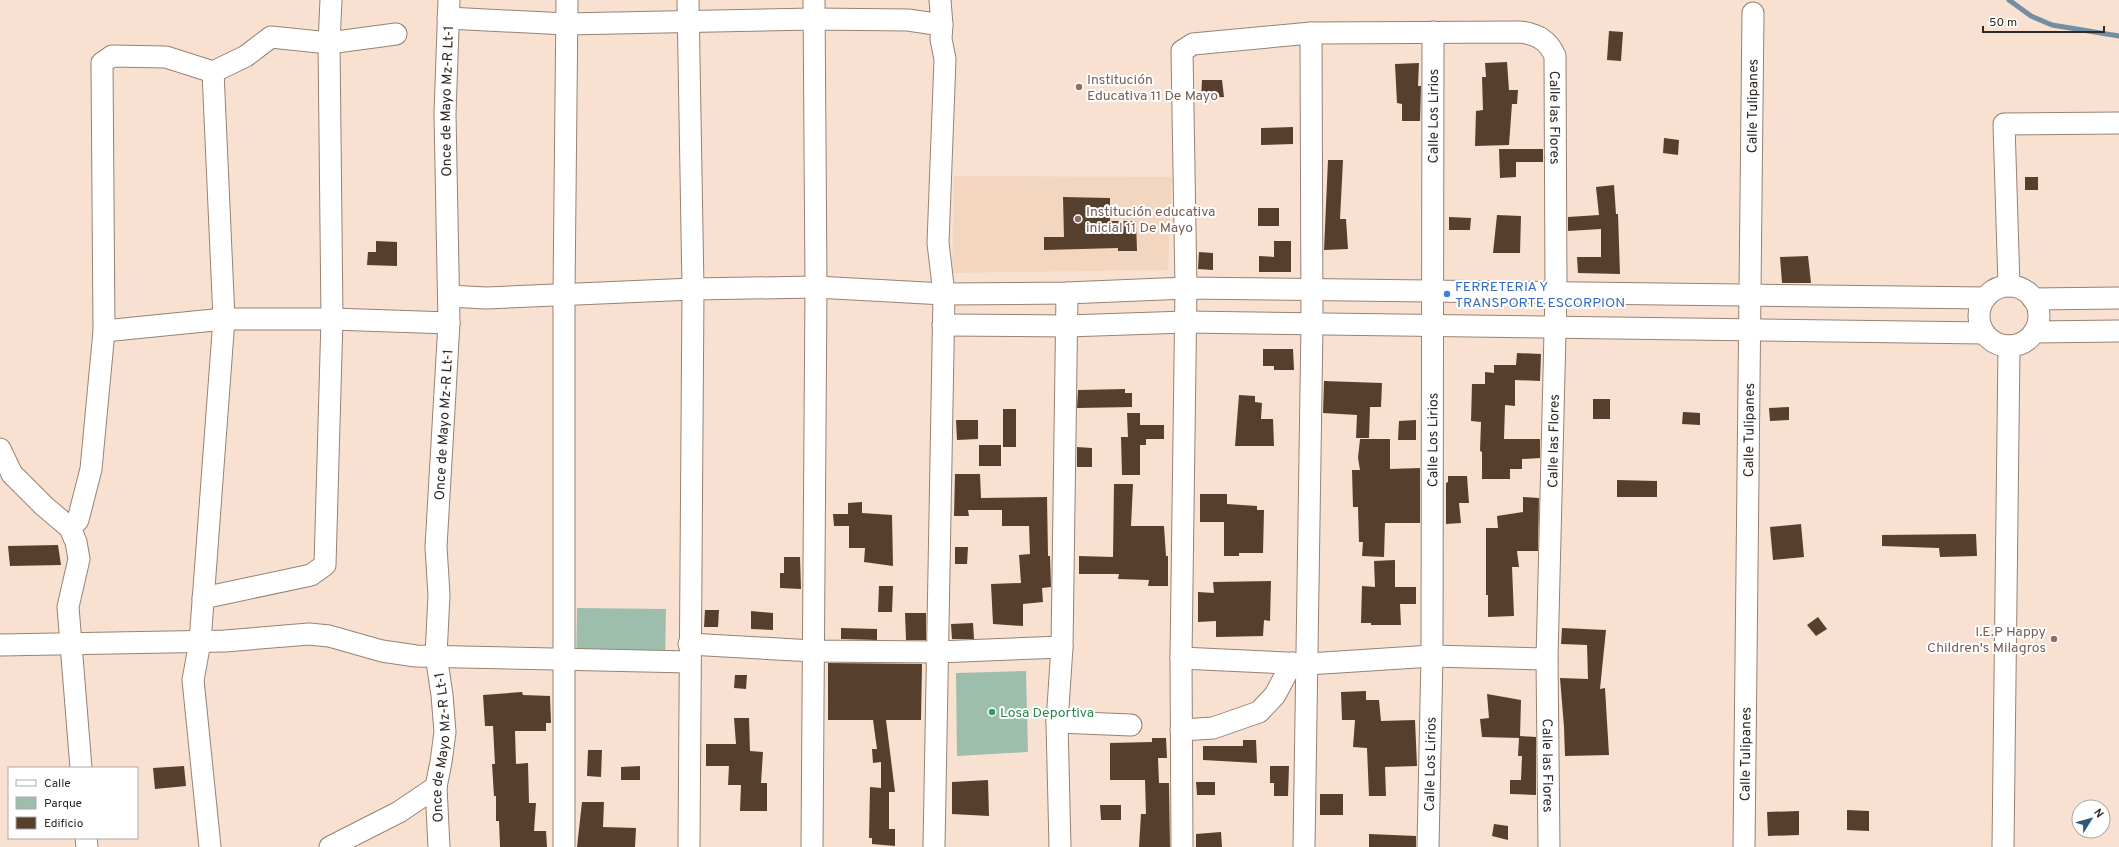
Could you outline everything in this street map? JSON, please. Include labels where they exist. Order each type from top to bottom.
[{"type":"street","points":[[203,598],[311,575],[324,565],[332,319],[329,43],[331,0]]},
{"type":"street","points":[[564,847],[564,294],[567,0]]},
{"type":"street","points":[[688,0],[694,289],[689,653],[689,847]]},
{"type":"street","points":[[934,847],[944,294],[938,243],[945,59],[941,39],[942,25],[940,0]]},
{"type":"street","points":[[448,9],[566,24],[688,22],[814,10],[942,25]]},
{"type":"street","name":"Once de Mayo Mz-R Lt-1","points":[[439,847],[436,787],[442,762],[444,732],[442,695],[436,655],[439,595],[436,547],[449,323],[445,114],[448,9]]},
{"type":"street","points":[[812,847],[816,287],[814,10]]},
{"type":"street","name":"Calle Tulipanes","points":[[1744,847],[1754,13]]},
{"type":"street","points":[[1182,847],[1181,658],[1186,288],[1182,51],[1193,44],[1311,33],[1433,32]]},
{"type":"street","name":"Calle las Flores","points":[[1433,32],[1521,32],[1544,39],[1555,56],[1556,328],[1547,659],[1549,847]]},
{"type":"street","name":"Calle Los Lirios","points":[[1428,847],[1432,656],[1433,32]]},
{"type":"street","points":[[1304,847],[1306,681],[1300,664],[1312,325],[1311,33]]},
{"type":"street","points":[[70,528],[78,520],[91,469],[104,331],[102,63],[112,56],[166,57],[213,72],[246,56],[271,37],[329,43],[396,34]]},
{"type":"street","points":[[210,847],[193,680],[200,642],[224,319],[213,72]]},
{"type":"street","points":[[2009,286],[2004,124],[2119,123]]},
{"type":"street","points":[[2009,286],[2023,290],[2033,298],[2038,307],[2039,316],[2034,332],[2026,340],[2009,346],[1991,340],[1984,333],[1980,325],[1979,315],[1980,306],[1991,291],[2009,286]]},
{"type":"street","points":[[449,296],[486,298],[694,289],[816,287],[944,294],[1067,293],[1186,288],[1312,291],[1750,294],[1985,298]]},
{"type":"street","points":[[1060,847],[1057,722],[1062,647],[1067,293]]},
{"type":"street","points":[[2033,298],[2119,298]]},
{"type":"street","points":[[104,331],[224,319],[332,319],[449,323]]},
{"type":"street","points":[[943,326],[1067,326],[1186,322],[1312,325],[1984,333]]},
{"type":"street","points":[[2034,332],[2119,331]]},
{"type":"street","points":[[2003,847],[2009,346]]},
{"type":"street","points":[[0,449],[12,474],[44,506],[70,528],[76,542],[79,559],[68,607],[81,767]]},
{"type":"street","points":[[0,645],[200,642],[309,634],[329,636],[382,651],[416,656],[436,655],[564,658],[689,653],[813,651],[937,652],[1062,647]]},
{"type":"street","points":[[1181,658],[1300,664],[1432,656],[1547,659]]},
{"type":"street","points":[[1181,730],[1213,728],[1259,712],[1275,696],[1300,664]]},
{"type":"street","points":[[1057,722],[1131,725]]},
{"type":"street","points":[[330,847],[399,812],[436,787]]},
{"type":"shaded area","points":[[954,176],[1172,177],[1168,270],[952,273]]},
{"type":"green space","points":[[577,608],[666,609],[665,661],[576,669]]},
{"type":"green space","name":"Losa Deportiva","points":[[1026,671],[1028,752],[957,756],[956,673]]},
{"type":"building","points":[[1609,31],[1623,32],[1621,61],[1607,60]]},
{"type":"building","points":[[1507,62],[1509,90],[1518,90],[1517,104],[1512,104],[1509,145],[1475,146],[1476,111],[1483,110],[1482,77],[1486,77],[1485,63]]},
{"type":"building","points":[[1419,63],[1418,86],[1421,86],[1420,121],[1402,121],[1402,104],[1397,103],[1395,64]]},
{"type":"building","points":[[1202,80],[1222,80],[1224,97],[1201,98]]},
{"type":"building","points":[[1293,127],[1293,144],[1261,145],[1261,128]]},
{"type":"building","points":[[1664,138],[1679,140],[1678,155],[1663,153]]},
{"type":"building","points":[[1499,149],[1543,149],[1543,162],[1516,162],[1516,177],[1500,178]]},
{"type":"building","points":[[1328,160],[1343,160],[1340,219],[1346,219],[1348,249],[1324,250]]},
{"type":"building","points":[[2025,177],[2038,177],[2038,190],[2025,190]]},
{"type":"building","points":[[1614,185],[1616,214],[1618,214],[1620,274],[1578,273],[1577,257],[1601,257],[1601,229],[1568,231],[1568,217],[1599,215],[1596,187]]},
{"type":"building","points":[[1063,197],[1110,198],[1110,221],[1136,221],[1137,251],[1118,251],[1118,248],[1044,250],[1044,237],[1064,237]]},
{"type":"building","points":[[1258,208],[1279,208],[1279,226],[1258,226]]},
{"type":"building","points":[[1497,215],[1521,216],[1520,253],[1493,253]]},
{"type":"building","points":[[1449,217],[1471,218],[1470,230],[1449,230]]},
{"type":"building","points":[[376,241],[397,242],[397,266],[367,265],[368,252],[376,252]]},
{"type":"building","points":[[1274,241],[1291,241],[1291,272],[1259,272],[1259,256],[1274,257]]},
{"type":"building","points":[[1199,252],[1213,253],[1213,270],[1198,269]]},
{"type":"building","points":[[1808,256],[1811,283],[1782,283],[1780,257]]},
{"type":"building","points":[[1263,349],[1293,349],[1294,370],[1274,370],[1274,366],[1263,366]]},
{"type":"building","points":[[1517,353],[1541,354],[1540,381],[1515,380],[1515,406],[1505,405],[1504,439],[1540,439],[1540,458],[1522,459],[1522,469],[1510,469],[1510,479],[1482,479],[1482,452],[1480,451],[1481,422],[1471,421],[1472,384],[1485,384],[1485,372],[1494,373],[1494,365],[1516,365]]},
{"type":"building","points":[[1324,381],[1382,383],[1381,407],[1370,407],[1369,438],[1356,438],[1357,415],[1323,413]]},
{"type":"building","points":[[1125,389],[1125,393],[1132,393],[1132,407],[1077,408],[1078,390]]},
{"type":"building","points":[[1239,395],[1255,396],[1255,402],[1262,403],[1261,419],[1273,419],[1274,446],[1235,446]]},
{"type":"building","points":[[1593,399],[1610,399],[1610,419],[1593,419]]},
{"type":"building","points":[[1789,407],[1789,420],[1770,421],[1769,408]]},
{"type":"building","points":[[1003,409],[1016,409],[1016,447],[1003,447]]},
{"type":"building","points":[[1683,412],[1700,413],[1700,425],[1682,424]]},
{"type":"building","points":[[1127,413],[1140,413],[1140,425],[1164,425],[1164,439],[1146,439],[1146,445],[1140,445],[1140,475],[1122,475],[1121,437],[1128,437]]},
{"type":"building","points":[[956,420],[978,420],[978,439],[957,440]]},
{"type":"building","points":[[1416,420],[1416,440],[1398,440],[1399,421]]},
{"type":"building","points":[[1360,439],[1390,439],[1390,469],[1420,468],[1420,523],[1385,523],[1384,557],[1362,556],[1363,542],[1359,542],[1358,507],[1353,507],[1352,470],[1360,470],[1358,458]]},
{"type":"building","points":[[979,445],[1001,445],[1001,466],[979,466]]},
{"type":"building","points":[[1077,447],[1092,448],[1092,467],[1077,467]]},
{"type":"building","points":[[955,474],[980,474],[981,498],[1047,497],[1048,556],[1050,556],[1051,587],[1042,588],[1043,602],[1023,604],[1023,626],[993,624],[991,584],[1021,583],[1019,555],[1030,554],[1029,526],[1002,526],[1002,510],[968,510],[969,516],[954,516]]},
{"type":"building","points":[[1448,476],[1467,476],[1469,503],[1459,503],[1461,523],[1446,524],[1446,483],[1448,482]]},
{"type":"building","points":[[1617,480],[1657,481],[1657,497],[1617,497]]},
{"type":"building","points":[[1114,484],[1133,484],[1131,526],[1164,526],[1166,556],[1168,556],[1168,586],[1148,586],[1149,580],[1118,579],[1119,574],[1079,574],[1079,556],[1113,557]]},
{"type":"building","points":[[1200,494],[1227,494],[1227,504],[1257,506],[1257,510],[1264,510],[1263,553],[1239,553],[1239,556],[1224,556],[1224,522],[1200,522]]},
{"type":"building","points":[[1523,497],[1539,498],[1538,551],[1517,551],[1519,567],[1512,567],[1514,616],[1488,617],[1488,595],[1486,595],[1486,528],[1498,528],[1497,516],[1523,512]]},
{"type":"building","points":[[862,502],[862,513],[892,515],[893,566],[864,562],[865,548],[849,548],[849,526],[834,526],[833,514],[848,514],[848,503]]},
{"type":"building","points":[[1801,524],[1804,557],[1773,560],[1770,527]]},
{"type":"building","points":[[1976,534],[1977,556],[1940,557],[1939,548],[1882,546],[1882,535]]},
{"type":"building","points":[[58,545],[61,565],[10,566],[8,546]]},
{"type":"building","points":[[955,547],[968,547],[967,564],[955,564]]},
{"type":"building","points":[[784,557],[800,557],[801,589],[780,588],[780,573],[784,573]]},
{"type":"building","points":[[1395,560],[1395,587],[1416,587],[1416,604],[1400,604],[1401,625],[1371,625],[1371,623],[1361,623],[1362,586],[1375,587],[1374,561]]},
{"type":"building","points":[[1271,581],[1270,621],[1264,620],[1263,636],[1216,637],[1216,621],[1198,622],[1198,592],[1214,593],[1213,582]]},
{"type":"building","points":[[879,586],[893,586],[892,612],[878,612]]},
{"type":"building","points":[[705,610],[719,610],[718,627],[704,627]]},
{"type":"building","points":[[751,611],[773,613],[773,630],[751,629]]},
{"type":"building","points":[[905,613],[926,613],[926,640],[906,640]]},
{"type":"building","points":[[1818,617],[1827,629],[1816,636],[1807,625]]},
{"type":"building","points":[[973,623],[974,639],[952,639],[951,624]]},
{"type":"building","points":[[841,628],[877,629],[877,640],[841,639]]},
{"type":"building","points":[[1562,628],[1606,630],[1600,689],[1605,688],[1609,755],[1565,756],[1560,678],[1588,679],[1587,645],[1561,644]]},
{"type":"building","points":[[828,663],[922,664],[921,720],[886,720],[895,792],[889,792],[889,829],[895,829],[895,846],[872,844],[872,838],[869,838],[870,787],[881,788],[881,762],[873,763],[872,749],[877,749],[873,720],[828,720]]},
{"type":"building","points":[[735,675],[747,675],[746,689],[734,688]]},
{"type":"building","points":[[1366,691],[1366,700],[1379,700],[1381,721],[1415,720],[1417,766],[1385,767],[1386,796],[1369,796],[1367,748],[1353,747],[1355,720],[1342,720],[1341,692]]},
{"type":"building","points":[[522,692],[523,695],[550,696],[551,723],[546,723],[546,731],[515,731],[516,764],[528,763],[529,803],[536,803],[534,831],[546,831],[547,847],[500,847],[499,821],[496,821],[496,796],[494,796],[492,764],[495,764],[493,726],[485,726],[483,695]]},
{"type":"building","points":[[1487,694],[1521,700],[1520,736],[1536,737],[1536,795],[1510,794],[1510,780],[1521,780],[1522,756],[1518,756],[1519,738],[1482,737],[1480,719],[1489,718]]},
{"type":"building","points":[[734,718],[749,718],[750,751],[763,752],[761,783],[767,783],[767,811],[740,811],[741,785],[728,785],[729,766],[706,766],[706,744],[736,744]]},
{"type":"building","points":[[1152,738],[1166,738],[1167,758],[1158,758],[1159,783],[1169,783],[1170,847],[1139,847],[1141,814],[1146,814],[1145,780],[1110,780],[1110,743],[1152,742]]},
{"type":"building","points":[[1243,740],[1256,740],[1257,763],[1203,760],[1203,746],[1243,746]]},
{"type":"building","points":[[588,750],[602,750],[601,777],[587,776]]},
{"type":"building","points":[[184,766],[186,786],[155,789],[153,768]]},
{"type":"building","points":[[640,766],[640,780],[621,780],[621,767]]},
{"type":"building","points":[[1270,766],[1289,766],[1288,796],[1274,796],[1274,783],[1270,783]]},
{"type":"building","points":[[988,780],[989,816],[952,814],[952,782]]},
{"type":"building","points":[[1196,782],[1215,782],[1215,795],[1197,795]]},
{"type":"building","points":[[1320,794],[1343,794],[1343,815],[1320,815]]},
{"type":"building","points":[[582,802],[604,802],[603,827],[636,828],[635,847],[577,847]]},
{"type":"building","points":[[1100,805],[1121,805],[1121,820],[1101,820]]},
{"type":"building","points":[[1847,810],[1869,811],[1869,831],[1847,830]]},
{"type":"building","points":[[1799,811],[1799,835],[1768,836],[1767,812]]},
{"type":"building","points":[[1494,824],[1508,826],[1508,840],[1492,836]]},
{"type":"building","points":[[1221,832],[1222,847],[1196,847],[1196,834]]},
{"type":"building","points":[[1369,834],[1416,836],[1416,847],[1369,847]]},
{"type":"waterway","points":[[2009,0],[2031,16],[2052,25],[2119,36]]},
{"type":"place","name":"Institución Educativa 11 De Mayo","points":[[1079,87]]},
{"type":"place","name":"Institución educativa inicial 11 De Mayo","points":[[1078,219]]},
{"type":"place","name":"FERRETERIA Y TRANSPORTE ESCORPION","points":[[1447,294]]},
{"type":"place","name":"I.E.P Happy Children's Milagros","points":[[2054,639]]},
{"type":"place","name":"Losa Deportiva","points":[[992,712]]}]
